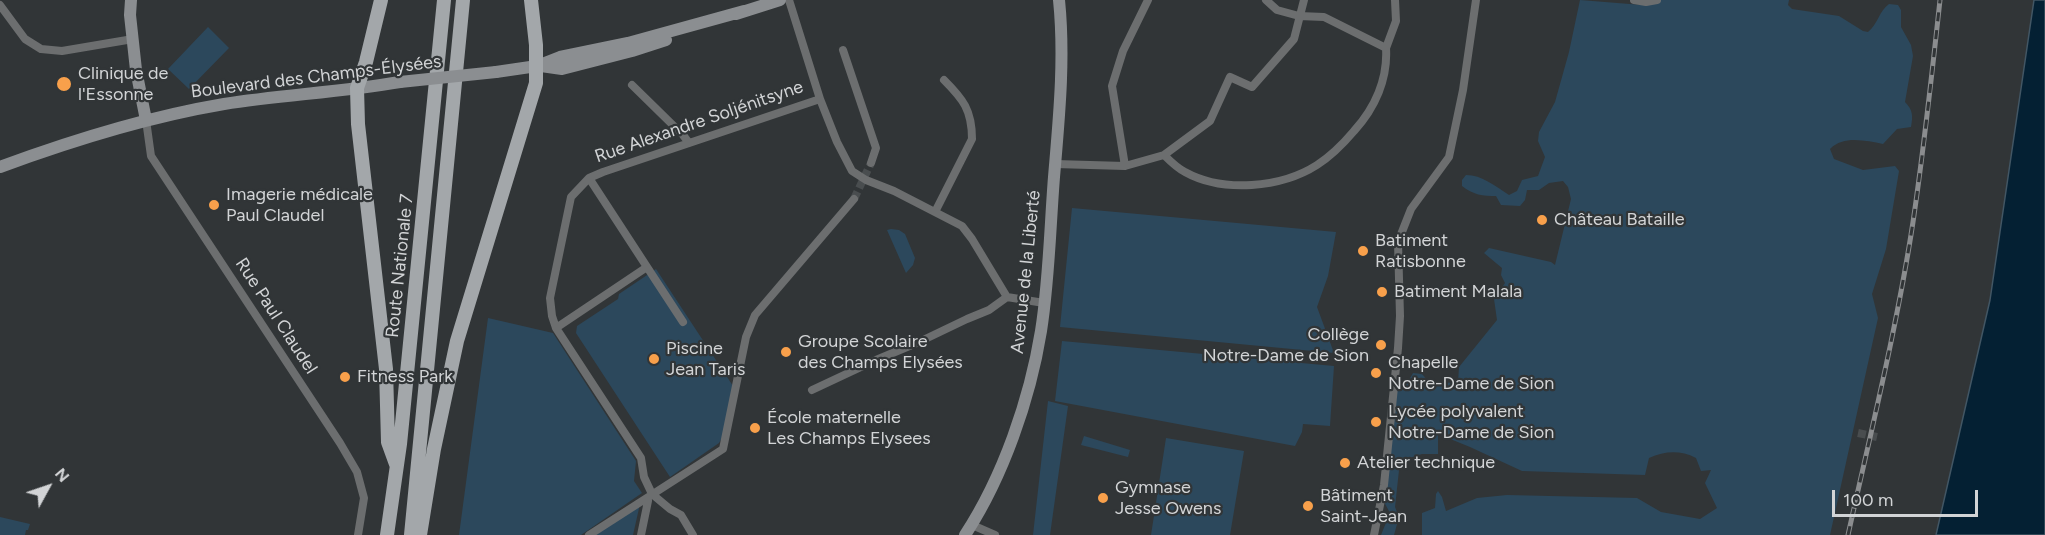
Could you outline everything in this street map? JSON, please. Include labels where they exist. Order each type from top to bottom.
[{"type":"main road","points":[[381,0],[366,62],[357,88],[358,124],[386,369],[388,442],[396,466]]},
{"type":"main road","name":"Route Nationale 7","points":[[387,535],[444,0]]},
{"type":"main road","name":"Route Nationale 7","points":[[411,535],[463,0]]},
{"type":"main road","points":[[420,535],[434,449],[457,341],[536,83],[537,66],[531,0]]},
{"type":"street","points":[[131,0],[130,15],[136,70],[146,120]]},
{"type":"street","name":"Boulevard des Champs-Élysées","points":[[0,167],[69,142],[146,120],[224,104],[537,66],[562,69],[632,51],[780,0]]},
{"type":"street","points":[[789,0],[820,99],[837,142],[852,171],[962,226],[1007,297]]},
{"type":"street","name":"Avenue de la Liberté","points":[[969,530],[1001,466],[1021,412],[1035,362],[1044,303],[1063,51],[1059,0]]},
{"type":"street","points":[[1125,166],[1112,86],[1123,51],[1148,0]]},
{"type":"street","points":[[1266,0],[1277,10],[1299,16],[1324,17],[1386,48]]},
{"type":"street","points":[[1055,164],[1125,166],[1164,154],[1210,121],[1230,77],[1252,87],[1294,39],[1304,0]]},
{"type":"street","points":[[1164,154],[1185,172],[1222,183],[1269,184],[1305,172],[1332,154],[1363,121],[1379,92],[1384,76],[1386,48],[1396,21],[1395,0]]},
{"type":"street","points":[[1374,535],[1384,485],[1398,348],[1400,316],[1398,242],[1411,209],[1449,157],[1463,90],[1476,0]]},
{"type":"street","points":[[1634,0],[1646,2],[1657,0]]},
{"type":"street","points":[[0,5],[25,39],[41,49],[62,51],[133,39]]},
{"type":"street","points":[[843,50],[876,148],[871,163]]},
{"type":"street","points":[[935,212],[972,139],[972,127],[964,103],[944,80]]},
{"type":"street","points":[[632,85],[689,143]]},
{"type":"street","name":"Rue Alexandre Soljénitsyne","points":[[650,498],[641,458],[556,328],[552,316],[550,298],[571,197],[589,178],[820,99]]},
{"type":"street","name":"Rue Paul Claudel","points":[[146,120],[151,156],[357,472],[364,498],[358,535]]},
{"type":"street","name":"Rue Alexandre Soljénitsyne","points":[[589,178],[683,322]]},
{"type":"street","points":[[588,535],[650,498],[723,449],[746,337],[755,315],[854,199]]},
{"type":"street","points":[[556,328],[647,267]]},
{"type":"street","points":[[812,390],[989,310],[1007,297],[1044,303]]},
{"type":"street","points":[[641,535],[650,498]]},
{"type":"street","points":[[650,498],[681,515],[693,535]]},
{"type":"street","points":[[969,530],[995,535]]},
{"type":"shaded area","points":[[1580,0],[1642,5],[1643,0],[1789,0],[1788,5],[1792,9],[1839,16],[1868,32],[1889,4],[1898,5],[1901,10],[1901,27],[1911,45],[1913,56],[1905,102],[1912,113],[1911,127],[1897,129],[1883,144],[1848,140],[1830,149],[1834,159],[1863,170],[1895,166],[1899,171],[1886,249],[1872,294],[1878,318],[1830,535],[1422,535],[1422,513],[1435,508],[1438,491],[1446,511],[1477,498],[1507,495],[1637,498],[1661,512],[1700,519],[1717,508],[1705,483],[1711,470],[1701,471],[1696,458],[1684,454],[1667,453],[1649,458],[1645,475],[1522,471],[1438,434],[1438,454],[1422,454],[1400,461],[1395,507],[1399,517],[1394,535],[1381,535],[1390,513],[1383,500],[1395,393],[1413,373],[1422,374],[1429,382],[1458,383],[1459,367],[1497,320],[1490,287],[1501,289],[1505,283],[1501,275],[1502,268],[1484,253],[1489,248],[1551,262],[1555,265],[1571,199],[1568,187],[1563,181],[1549,183],[1539,190],[1527,190],[1525,200],[1520,206],[1501,205],[1496,196],[1474,193],[1462,186],[1462,180],[1466,175],[1472,175],[1509,195],[1517,191],[1522,180],[1538,176],[1545,157],[1538,141],[1539,132],[1555,102]]},
{"type":"shaded area","points":[[2034,0],[2045,0],[2045,535],[1936,535],[1990,300]]},
{"type":"shaded area","points":[[208,27],[229,48],[189,89],[168,69]]},
{"type":"shaded area","points":[[1072,208],[1336,232],[1328,276],[1317,307],[1334,353],[1060,327]]},
{"type":"shaded area","points":[[891,229],[905,234],[915,258],[913,265],[906,273],[887,230]]},
{"type":"shaded area","name":"Piscine Jean Taris","points":[[656,269],[733,386],[723,436],[719,443],[670,477],[576,333],[577,326],[618,299],[619,294]]},
{"type":"shaded area","points":[[488,318],[553,333],[636,461],[634,481],[642,493],[581,535],[459,535]]},
{"type":"shaded area","points":[[1062,341],[1334,366],[1330,426],[1303,424],[1295,446],[1055,401]]},
{"type":"shaded area","points":[[1048,401],[1068,406],[1050,535],[1033,535]]},
{"type":"shaded area","points":[[1084,436],[1130,450],[1128,457],[1081,445]]},
{"type":"shaded area","points":[[1166,438],[1244,451],[1230,535],[1151,535]]},
{"type":"shaded area","points":[[640,504],[633,535],[593,535]]},
{"type":"shaded area","points":[[0,517],[30,524],[28,530],[25,535],[0,535]]},
{"type":"tunnel","points":[[854,199],[871,163]]},
{"type":"tunnel","points":[[1858,433],[1877,437]]},
{"type":"railway","points":[[1848,535],[1907,261],[1921,166],[1940,0]]},
{"type":"place","name":"Clinique de l'Essonne","points":[[64,84]]},
{"type":"place","name":"Imagerie médicale Paul Claudel","points":[[214,205]]},
{"type":"place","name":"Château Bataille","points":[[1542,220]]},
{"type":"place","name":"Batiment Ratisbonne","points":[[1363,251]]},
{"type":"place","name":"Batiment Malala","points":[[1382,292]]},
{"type":"place","name":"Collège Notre-Dame de Sion","points":[[1381,345]]},
{"type":"place","name":"Groupe Scolaire des Champs Elysées","points":[[786,352]]},
{"type":"place","name":"Piscine Jean Taris","points":[[654,359]]},
{"type":"place","name":"Chapelle Notre-Dame de Sion","points":[[1376,373]]},
{"type":"place","name":"Fitness Park","points":[[345,377]]},
{"type":"place","name":"Lycée polyvalent Notre-Dame de Sion","points":[[1376,422]]},
{"type":"place","name":"École maternelle Les Champs Elysees","points":[[755,428]]},
{"type":"place","name":"Atelier technique","points":[[1345,463]]},
{"type":"place","name":"Gymnase Jesse Owens","points":[[1103,498]]},
{"type":"place","name":"Bâtiment Saint-Jean","points":[[1308,506]]}]
